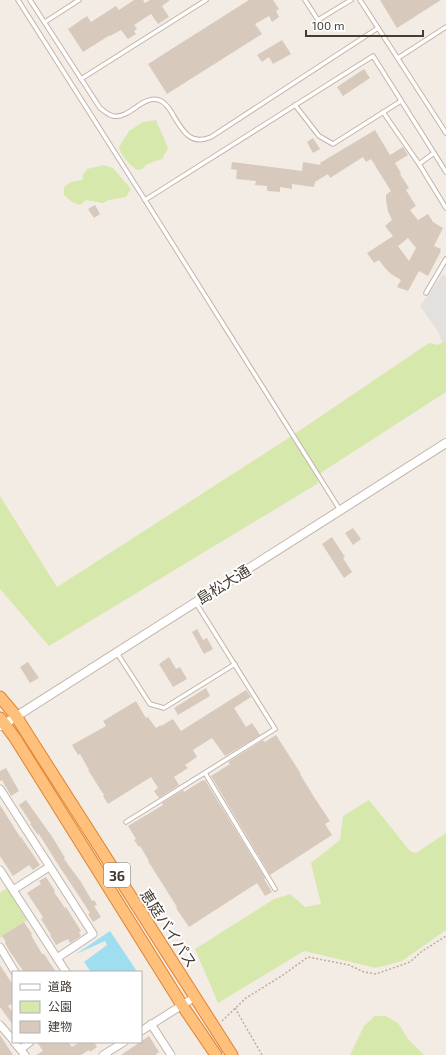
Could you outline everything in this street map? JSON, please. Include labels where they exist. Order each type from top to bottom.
[{"type":"highway","name":"恵庭バイパス","points":[[0,697],[16,716],[232,1055]]},
{"type":"highway","name":"恵庭バイパス","points":[[1,722],[15,738],[182,1005],[216,1055]]},
{"type":"street","name":"島松大通","points":[[1,722],[16,716],[446,443]]},
{"type":"street","points":[[0,789],[93,934],[57,958]]},
{"type":"street","points":[[13,890],[49,867]]},
{"type":"street","points":[[0,870],[65,971]]},
{"type":"street","points":[[0,947],[14,971]]},
{"type":"street","points":[[142,1030],[195,997]]},
{"type":"street","points":[[151,1024],[171,1055]]},
{"type":"street","points":[[0,1025],[12,1039]]},
{"type":"street","points":[[16,1043],[23,1052],[29,1043]]},
{"type":"street","points":[[104,1055],[122,1043]]},
{"type":"lane","points":[[18,0],[340,510]]},
{"type":"lane","points":[[30,0],[100,108],[113,116],[120,115],[147,100],[160,100],[165,103],[185,134],[197,140],[204,140],[211,137],[378,28]]},
{"type":"lane","points":[[44,22],[79,0]]},
{"type":"lane","points":[[81,79],[206,0]]},
{"type":"lane","points":[[305,0],[318,20],[351,0]]},
{"type":"lane","points":[[360,0],[446,133]]},
{"type":"lane","points":[[398,58],[446,28]]},
{"type":"lane","points":[[145,200],[373,56],[446,172]]},
{"type":"lane","points":[[295,105],[319,136],[333,144],[401,101]]},
{"type":"lane","points":[[383,112],[419,164],[446,208]]},
{"type":"lane","points":[[419,164],[434,153]]},
{"type":"lane","points":[[426,293],[446,259]]},
{"type":"lane","points":[[126,822],[275,729],[196,602]]},
{"type":"lane","points":[[116,652],[150,704],[164,708],[235,664]]},
{"type":"lane","points":[[205,773],[275,889]]},
{"type":"path","points":[[213,1026],[225,1018],[246,998],[308,957],[349,965],[364,972],[376,974],[410,962],[446,936]]},
{"type":"path","points":[[235,1008],[262,1055]]},
{"type":"green space","points":[[156,120],[168,148],[162,159],[147,164],[142,169],[137,170],[126,160],[119,147],[129,131],[143,122]]},
{"type":"green space","points":[[103,165],[113,168],[131,189],[126,197],[109,200],[103,203],[86,200],[80,205],[72,202],[64,195],[64,187],[71,182],[82,180],[87,169]]},
{"type":"green space","points":[[446,340],[446,392],[322,472],[317,484],[49,646],[0,589],[0,496],[57,587],[287,439],[429,343],[438,345]]},
{"type":"green space","points":[[369,800],[410,851],[416,853],[446,833],[446,930],[402,961],[376,968],[304,951],[218,1003],[195,949],[274,899],[290,894],[305,907],[321,904],[311,863],[340,840],[343,816]]},
{"type":"green space","points":[[7,888],[27,920],[0,938],[0,893]]},
{"type":"green space","points":[[375,1016],[386,1016],[398,1023],[408,1039],[424,1055],[350,1055],[364,1026]]},
{"type":"shaded area","points":[[443,274],[446,278],[446,340],[442,342],[438,331],[420,306]]},
{"type":"water","points":[[110,931],[136,970],[90,971],[84,962],[107,945],[105,941],[76,954]]},
{"type":"building","points":[[134,0],[143,0],[145,3],[150,0],[170,0],[162,6],[169,17],[158,24],[151,14],[134,25],[137,29],[134,31],[136,34],[128,39],[121,30],[83,52],[68,29],[87,16],[91,22],[116,6],[119,10]]},
{"type":"building","points":[[249,0],[273,0],[279,9],[276,11],[279,17],[272,22],[269,16],[255,24],[262,34],[167,94],[148,64]]},
{"type":"building","points":[[380,0],[441,0],[397,28]]},
{"type":"building","points":[[282,40],[291,54],[273,64],[269,57],[262,62],[257,55]]},
{"type":"building","points":[[364,69],[370,78],[343,96],[337,87]]},
{"type":"building","points":[[375,130],[390,155],[403,147],[408,155],[395,163],[409,188],[406,190],[416,206],[410,210],[418,220],[428,214],[433,222],[443,228],[434,246],[441,249],[441,251],[428,276],[419,271],[408,291],[397,287],[401,280],[391,274],[379,260],[374,263],[367,253],[393,236],[385,226],[392,220],[388,211],[386,200],[386,195],[391,191],[371,159],[366,162],[363,157],[330,178],[328,174],[315,182],[314,187],[292,184],[292,189],[280,187],[280,192],[267,191],[267,186],[255,185],[256,181],[236,179],[237,170],[231,169],[232,162],[302,171],[303,162],[321,165],[320,163]],"holes":[[[408,238],[416,248],[409,261],[398,246]]]},
{"type":"building","points":[[313,138],[320,149],[313,153],[307,142]]},
{"type":"building","points":[[95,205],[100,214],[94,218],[88,209]]},
{"type":"building","points":[[353,528],[361,539],[353,545],[345,533]]},
{"type":"building","points":[[332,537],[345,557],[343,558],[352,572],[344,578],[322,544]]},
{"type":"building","points":[[197,629],[203,640],[207,638],[213,649],[204,654],[192,632]]},
{"type":"building","points":[[169,657],[176,669],[180,667],[187,679],[173,687],[159,664]]},
{"type":"building","points":[[28,662],[39,678],[30,683],[20,667]]},
{"type":"building","points":[[206,688],[210,696],[178,715],[174,708]]},
{"type":"building","points":[[246,690],[251,697],[234,708],[246,727],[252,723],[260,735],[225,756],[212,738],[193,750],[197,757],[185,765],[188,768],[174,777],[179,785],[159,798],[154,791],[158,788],[151,777],[108,804],[80,754],[78,755],[72,745],[106,726],[103,721],[136,701],[146,718],[148,717],[156,728],[173,719],[181,731]]},
{"type":"building","points":[[276,735],[330,821],[325,824],[332,835],[270,875],[211,776],[230,764],[228,762],[263,740],[265,742]]},
{"type":"building","points":[[6,768],[19,791],[11,796],[2,780],[0,781],[0,771]]},
{"type":"building","points":[[205,780],[272,892],[265,896],[257,883],[189,927],[176,908],[177,907],[140,846],[139,847],[134,840],[136,839],[128,826],[163,805],[162,803],[183,790],[184,792]]},
{"type":"building","points":[[26,800],[53,838],[65,858],[64,859],[81,882],[92,901],[94,900],[97,905],[94,906],[101,917],[93,922],[88,914],[90,913],[39,834],[38,835],[30,824],[31,823],[19,805]]},
{"type":"building","points":[[0,805],[40,865],[33,870],[29,865],[13,876],[0,856]]},
{"type":"building","points":[[46,877],[55,891],[54,892],[65,908],[66,907],[81,931],[79,932],[81,936],[70,943],[68,939],[56,945],[41,919],[43,918],[41,914],[27,893],[41,884],[39,881]]},
{"type":"building","points":[[24,922],[42,954],[44,954],[55,971],[23,971],[10,952],[2,936]]},
{"type":"building","points":[[0,965],[12,983],[12,1004],[8,1006],[12,1012],[12,1024],[0,1007]]},
{"type":"building","points":[[0,1035],[13,1055],[0,1055]]},
{"type":"building","points":[[149,1036],[159,1052],[155,1055],[121,1055],[139,1043],[142,1043],[142,1041]]},
{"type":"building","points":[[38,1043],[69,1043],[72,1047],[78,1043],[95,1043],[97,1047],[90,1052],[89,1050],[81,1055],[36,1055],[43,1051]]}]
